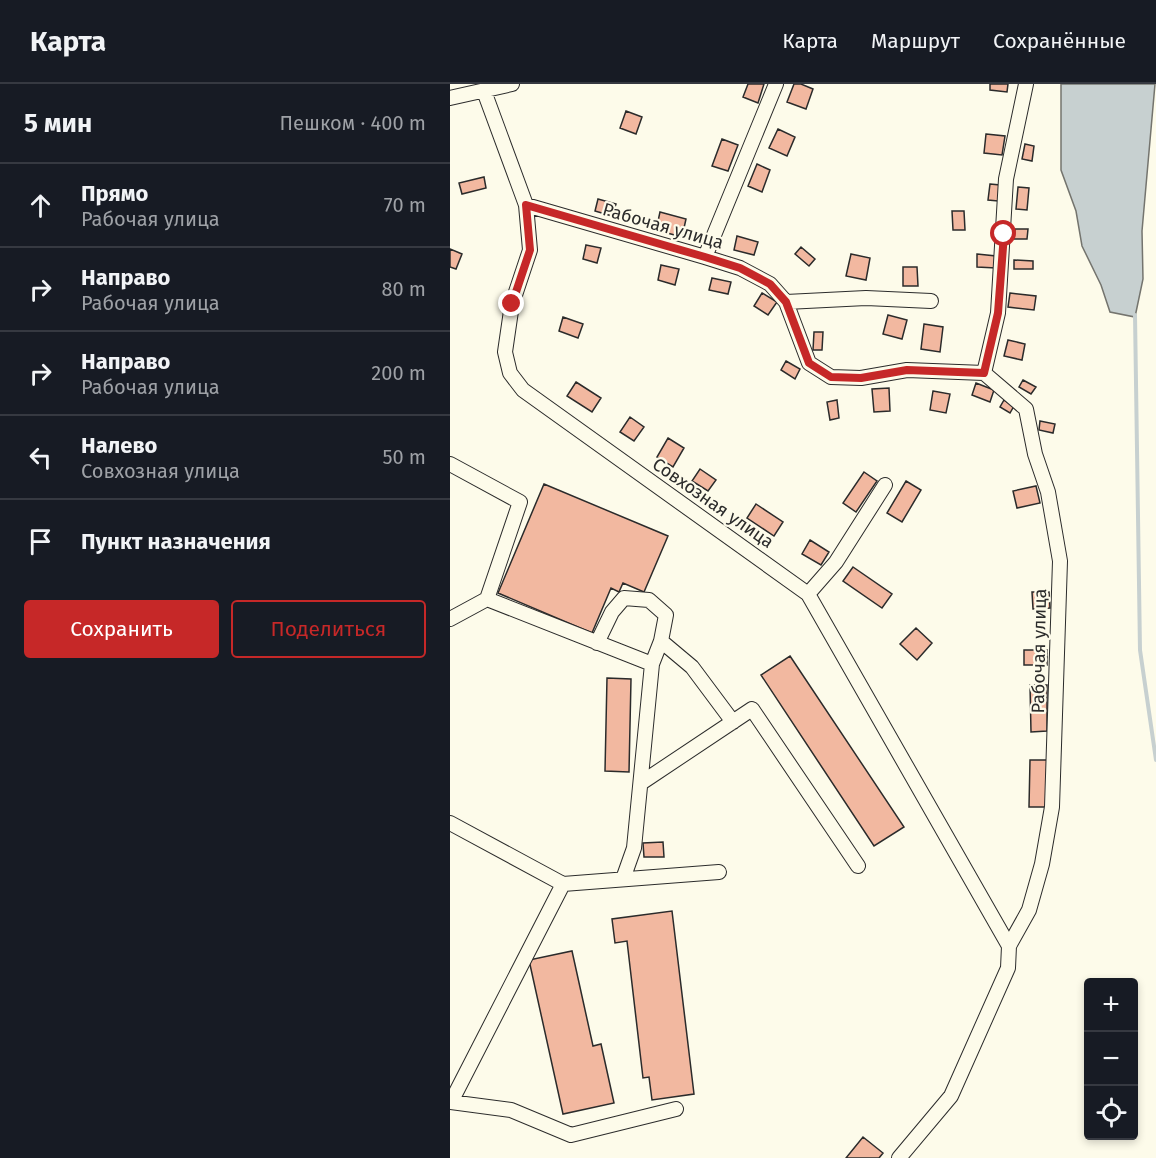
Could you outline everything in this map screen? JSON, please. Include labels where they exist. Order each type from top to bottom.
[{"type":"street","points":[[450,98],[512,84]]},
{"type":"street","points":[[705,257],[776,84]]},
{"type":"street","points":[[984,373],[998,313],[1006,179],[1026,84]]},
{"type":"street","name":"Совхозная улица","points":[[484,90],[526,205],[530,250],[512,304],[505,352],[510,373],[523,390],[808,594],[1009,946]]},
{"type":"street","name":"Рабочая улица","points":[[526,205],[740,268],[770,284],[786,302],[809,363],[831,377],[861,378],[907,370],[984,373],[1026,409],[1035,453],[1048,492],[1060,561],[1052,807],[1042,864],[1029,910],[1009,946]]},
{"type":"street","points":[[786,302],[866,298],[931,301]]},
{"type":"street","points":[[450,464],[520,502],[487,599],[450,618]]},
{"type":"street","points":[[808,594],[836,562],[885,485]]},
{"type":"street","points":[[597,643],[612,612],[624,598],[649,600],[666,615],[661,641],[652,664],[634,848],[623,879]]},
{"type":"street","points":[[487,599],[652,664]]},
{"type":"street","points":[[661,641],[692,667],[733,722]]},
{"type":"street","points":[[641,783],[752,709],[858,866]]},
{"type":"street","points":[[450,824],[563,884],[719,872]]},
{"type":"street","points":[[563,884],[450,1102],[511,1110],[571,1135],[676,1109]]},
{"type":"street","points":[[899,1158],[951,1096],[1008,968],[1009,946]]},
{"type":"shaded area","points":[[1061,84],[1155,84],[1142,231],[1143,279],[1135,317],[1110,312],[1101,285],[1082,246],[1076,211],[1061,170]]},
{"type":"building","points":[[748,84],[764,84],[758,103],[743,97]]},
{"type":"building","points":[[794,84],[813,89],[806,109],[787,102]]},
{"type":"building","points":[[990,84],[1008,84],[1007,92],[990,90]]},
{"type":"building","points":[[626,111],[642,117],[636,134],[620,128]]},
{"type":"building","points":[[778,129],[795,137],[787,156],[769,148]]},
{"type":"building","points":[[986,134],[1005,136],[1002,155],[984,153]]},
{"type":"building","points":[[722,139],[738,145],[728,171],[712,166]]},
{"type":"building","points":[[1025,144],[1034,146],[1032,161],[1022,159]]},
{"type":"building","points":[[757,164],[770,170],[762,192],[748,186]]},
{"type":"building","points":[[484,177],[486,188],[462,194],[459,183]]},
{"type":"building","points":[[990,184],[1000,185],[998,201],[988,200]]},
{"type":"building","points":[[1018,187],[1029,188],[1027,210],[1016,209]]},
{"type":"building","points":[[598,199],[616,204],[612,216],[595,211]]},
{"type":"building","points":[[952,211],[964,211],[965,230],[953,230]]},
{"type":"building","points":[[660,212],[686,219],[682,237],[656,230]]},
{"type":"building","points":[[1015,229],[1028,229],[1027,239],[1014,239]]},
{"type":"building","points":[[737,236],[758,242],[754,255],[734,250]]},
{"type":"building","points":[[586,245],[601,248],[597,263],[583,259]]},
{"type":"building","points":[[801,247],[815,259],[809,266],[795,254]]},
{"type":"building","points":[[450,249],[462,254],[456,269],[450,267]]},
{"type":"building","points":[[851,254],[870,258],[866,280],[846,276]]},
{"type":"building","points":[[977,254],[996,256],[996,268],[977,267]]},
{"type":"building","points":[[1014,260],[1033,261],[1033,269],[1014,269]]},
{"type":"building","points":[[661,265],[679,269],[675,285],[658,280]]},
{"type":"building","points":[[903,267],[917,267],[918,286],[903,286]]},
{"type":"building","points":[[712,278],[731,282],[728,294],[709,290]]},
{"type":"building","points":[[762,293],[777,302],[768,315],[754,306]]},
{"type":"building","points":[[1010,293],[1036,296],[1034,310],[1008,307]]},
{"type":"building","points":[[888,315],[907,320],[902,339],[883,334]]},
{"type":"building","points":[[563,317],[583,324],[578,338],[559,331]]},
{"type":"building","points":[[924,324],[943,327],[940,352],[921,349]]},
{"type":"building","points":[[814,332],[823,332],[822,350],[813,350]]},
{"type":"building","points":[[1008,340],[1025,344],[1022,360],[1004,356]]},
{"type":"building","points":[[786,361],[800,369],[795,379],[781,370]]},
{"type":"building","points":[[1023,380],[1036,387],[1031,394],[1019,387]]},
{"type":"building","points":[[576,382],[601,398],[592,412],[567,396]]},
{"type":"building","points":[[976,383],[994,390],[990,402],[972,395]]},
{"type":"building","points":[[889,388],[890,411],[874,412],[872,389]]},
{"type":"building","points":[[933,391],[950,394],[946,413],[930,410]]},
{"type":"building","points":[[837,400],[839,418],[830,420],[827,402]]},
{"type":"building","points":[[1004,400],[1014,406],[1010,413],[1000,407]]},
{"type":"building","points":[[630,417],[644,427],[634,441],[620,432]]},
{"type":"building","points":[[1040,421],[1055,424],[1053,433],[1039,430]]},
{"type":"building","points":[[668,438],[684,448],[673,467],[657,457]]},
{"type":"building","points":[[700,469],[716,480],[708,491],[692,481]]},
{"type":"building","points":[[864,472],[877,481],[856,512],[843,503]]},
{"type":"building","points":[[906,481],[921,490],[902,522],[887,513]]},
{"type":"building","points":[[544,484],[668,536],[644,592],[623,583],[619,592],[611,588],[592,633],[498,593]]},
{"type":"building","points":[[1036,486],[1040,503],[1017,508],[1013,491]]},
{"type":"building","points":[[756,504],[783,522],[774,536],[747,518]]},
{"type":"building","points":[[810,540],[829,552],[821,565],[802,554]]},
{"type":"building","points":[[853,567],[892,594],[882,608],[843,581]]},
{"type":"building","points":[[1032,592],[1049,592],[1050,608],[1033,609]]},
{"type":"building","points":[[916,628],[932,643],[917,660],[900,644]]},
{"type":"building","points":[[1024,650],[1047,650],[1047,665],[1024,665]]},
{"type":"building","points":[[790,656],[904,827],[874,846],[761,675]]},
{"type":"building","points":[[607,678],[631,679],[629,772],[605,771]]},
{"type":"building","points":[[1030,685],[1047,685],[1047,731],[1031,732]]},
{"type":"building","points":[[1030,760],[1048,760],[1047,807],[1029,807]]},
{"type":"building","points":[[663,842],[664,857],[644,857],[643,843]]},
{"type":"building","points":[[672,911],[694,1094],[652,1100],[649,1077],[643,1078],[627,941],[615,943],[612,919]]},
{"type":"building","points":[[572,951],[593,1046],[601,1044],[614,1103],[563,1114],[529,960]]},
{"type":"building","points":[[863,1137],[883,1153],[879,1158],[846,1158]]},
{"type":"waterway","points":[[1135,315],[1140,650],[1156,760]]},
{"type":"route","points":[[512,304],[530,250],[526,205],[740,268],[770,284],[786,302],[809,363],[831,377],[861,378],[907,370],[984,373],[998,313],[1004,234]]}]
